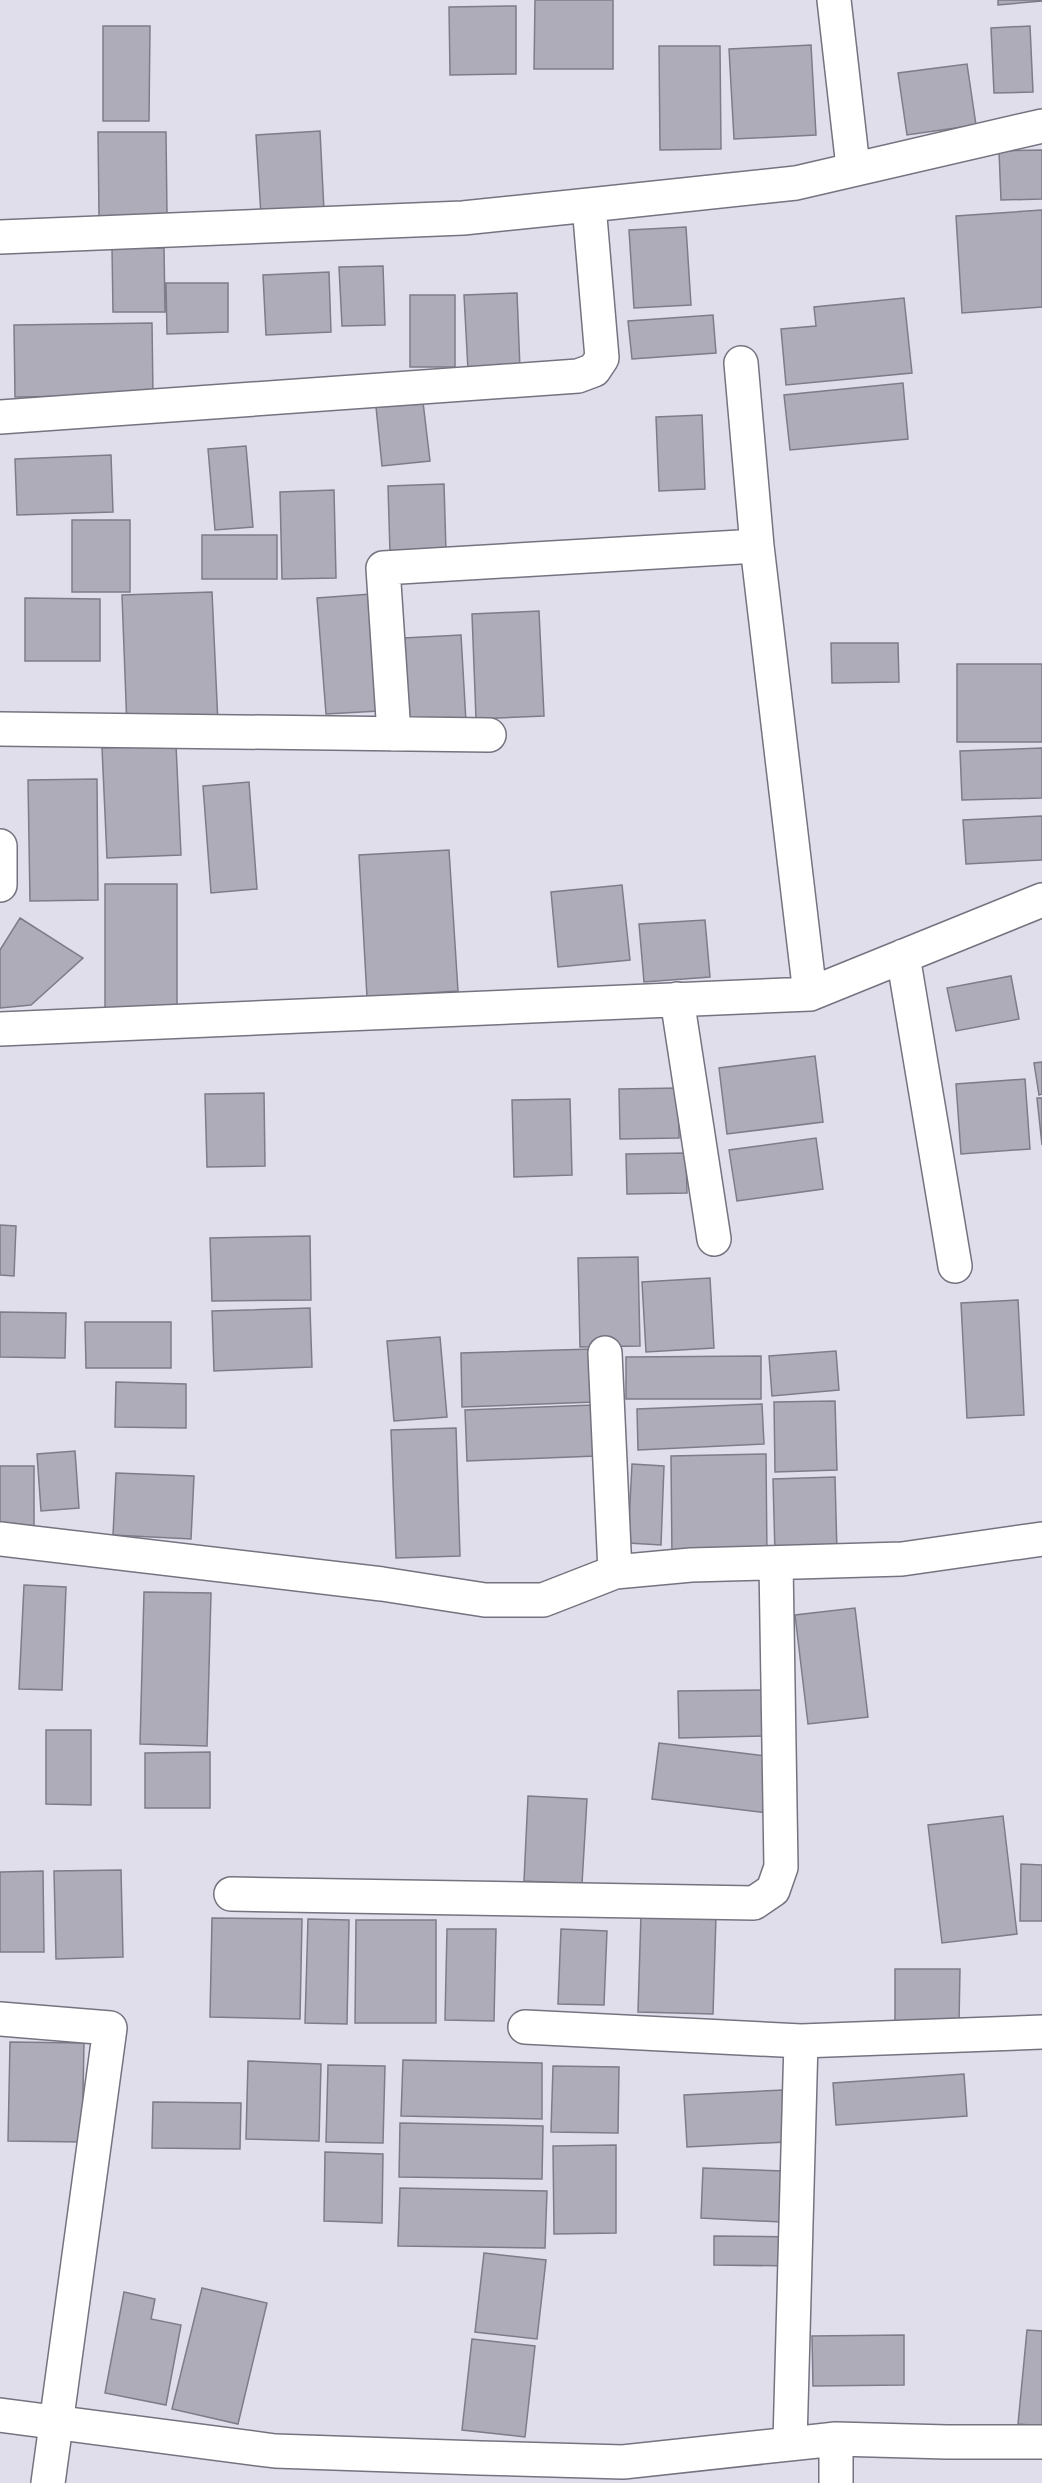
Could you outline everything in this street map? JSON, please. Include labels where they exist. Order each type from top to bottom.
[{"type":"street","points":[[834,0],[853,167]]},
{"type":"street","points":[[0,237],[464,218],[796,183],[853,167],[1042,126]]},
{"type":"street","points":[[0,417],[578,376],[594,370],[602,358],[589,205]]},
{"type":"street","points":[[741,363],[757,546],[810,994]]},
{"type":"street","points":[[394,734],[383,568],[757,546]]},
{"type":"street","points":[[0,729],[489,735]]},
{"type":"street","points":[[0,846],[0,885]]},
{"type":"street","points":[[0,1029],[810,994],[1042,900]]},
{"type":"street","points":[[903,956],[955,1266]]},
{"type":"street","points":[[677,999],[714,1239]]},
{"type":"street","points":[[604,1353],[615,1572]]},
{"type":"street","points":[[0,1539],[382,1584],[485,1600],[543,1600],[615,1572],[691,1565],[902,1559],[1042,1539]]},
{"type":"street","points":[[231,1894],[754,1903],[773,1890],[781,1867],[776,1563]]},
{"type":"street","points":[[0,2019],[110,2028],[48,2483]]},
{"type":"street","points":[[525,2027],[801,2041],[1042,2032]]},
{"type":"street","points":[[790,2442],[801,2041]]},
{"type":"street","points":[[0,2415],[275,2451],[623,2462],[790,2442],[836,2439],[1042,2442]]},
{"type":"street","points":[[836,2439],[836,2483]]},
{"type":"building","points":[[535,0],[613,0],[613,69],[534,69]]},
{"type":"building","points":[[998,0],[1042,0],[1042,1],[998,5]]},
{"type":"building","points":[[516,6],[516,74],[450,75],[449,7]]},
{"type":"building","points":[[103,26],[150,26],[149,121],[103,121]]},
{"type":"building","points":[[1030,26],[1033,92],[994,93],[991,28]]},
{"type":"building","points":[[811,45],[816,135],[734,139],[729,49]]},
{"type":"building","points":[[659,46],[720,46],[721,149],[660,150]]},
{"type":"building","points":[[967,64],[976,125],[907,135],[898,73]]},
{"type":"building","points":[[320,131],[324,211],[261,215],[256,135]]},
{"type":"building","points":[[98,132],[166,132],[167,215],[99,216]]},
{"type":"building","points":[[1042,150],[1042,199],[1001,200],[999,151]]},
{"type":"building","points":[[1042,210],[1042,307],[962,313],[956,216]]},
{"type":"building","points":[[686,227],[691,305],[634,308],[629,230]]},
{"type":"building","points":[[112,248],[164,248],[165,312],[113,312]]},
{"type":"building","points":[[383,266],[385,325],[342,326],[339,267]]},
{"type":"building","points":[[329,272],[331,332],[266,335],[263,275]]},
{"type":"building","points":[[166,283],[228,283],[228,332],[167,334]]},
{"type":"building","points":[[517,293],[520,369],[468,370],[464,295]]},
{"type":"building","points":[[410,295],[455,295],[455,367],[410,367]]},
{"type":"building","points":[[904,298],[912,373],[786,385],[781,329],[816,326],[814,307]]},
{"type":"building","points":[[713,315],[716,353],[632,359],[628,321]]},
{"type":"building","points":[[152,323],[153,395],[15,397],[14,325]]},
{"type":"building","points":[[903,383],[908,439],[790,450],[784,395]]},
{"type":"building","points":[[423,402],[430,461],[382,466],[376,407]]},
{"type":"building","points":[[702,415],[705,489],[659,491],[656,417]]},
{"type":"building","points":[[246,446],[253,527],[215,530],[208,449]]},
{"type":"building","points":[[111,455],[113,512],[17,515],[15,459]]},
{"type":"building","points":[[444,484],[446,552],[390,553],[388,486]]},
{"type":"building","points":[[334,490],[336,578],[282,579],[280,492]]},
{"type":"building","points":[[72,520],[130,520],[130,592],[72,592]]},
{"type":"building","points":[[202,535],[277,535],[277,579],[202,579]]},
{"type":"building","points":[[212,592],[218,724],[127,728],[122,595]]},
{"type":"building","points":[[371,594],[379,711],[326,714],[317,598]]},
{"type":"building","points":[[25,598],[100,599],[100,661],[25,661]]},
{"type":"building","points":[[539,611],[544,716],[476,719],[472,614]]},
{"type":"building","points":[[461,635],[466,722],[409,725],[404,638]]},
{"type":"building","points":[[831,643],[898,643],[899,682],[832,683]]},
{"type":"building","points":[[957,664],[1042,664],[1042,742],[957,742]]},
{"type":"building","points":[[176,745],[181,855],[107,858],[102,748]]},
{"type":"building","points":[[1042,748],[1042,798],[962,800],[960,751]]},
{"type":"building","points":[[97,779],[98,900],[30,901],[28,780]]},
{"type":"building","points":[[249,782],[257,889],[211,893],[203,786]]},
{"type":"building","points":[[1042,816],[1042,860],[966,864],[963,820]]},
{"type":"building","points":[[449,850],[458,991],[367,997],[359,855]]},
{"type":"building","points":[[105,884],[177,884],[177,1013],[105,1013]]},
{"type":"building","points":[[622,885],[630,960],[558,967],[551,892]]},
{"type":"building","points":[[20,918],[83,958],[31,1005],[0,1008],[0,950]]},
{"type":"building","points":[[705,920],[710,977],[644,982],[639,924]]},
{"type":"building","points":[[1011,976],[1019,1019],[956,1031],[947,988]]},
{"type":"building","points":[[815,1056],[823,1122],[727,1134],[719,1068]]},
{"type":"building","points":[[1042,1062],[1042,1094],[1039,1095],[1034,1063]]},
{"type":"building","points":[[1025,1079],[1030,1149],[961,1154],[956,1084]]},
{"type":"building","points":[[679,1088],[679,1138],[620,1139],[619,1089]]},
{"type":"building","points":[[264,1093],[265,1166],[207,1167],[205,1094]]},
{"type":"building","points":[[1037,1098],[1042,1098],[1042,1145]]},
{"type":"building","points":[[570,1099],[572,1175],[514,1177],[512,1100]]},
{"type":"building","points":[[816,1138],[823,1189],[737,1201],[729,1150]]},
{"type":"building","points":[[686,1153],[687,1193],[627,1194],[626,1154]]},
{"type":"building","points":[[0,1225],[16,1226],[14,1276],[0,1275]]},
{"type":"building","points":[[310,1236],[311,1300],[212,1301],[210,1238]]},
{"type":"building","points":[[638,1257],[640,1346],[580,1347],[578,1258]]},
{"type":"building","points":[[710,1278],[714,1348],[646,1352],[642,1282]]},
{"type":"building","points":[[1018,1300],[1024,1415],[967,1418],[961,1303]]},
{"type":"building","points":[[310,1308],[312,1367],[214,1371],[212,1311]]},
{"type":"building","points":[[0,1312],[66,1313],[65,1358],[0,1357]]},
{"type":"building","points":[[85,1322],[171,1322],[171,1368],[86,1368]]},
{"type":"building","points":[[440,1337],[447,1417],[394,1421],[387,1341]]},
{"type":"building","points":[[592,1349],[594,1402],[462,1407],[461,1353]]},
{"type":"building","points":[[836,1351],[839,1390],[772,1396],[769,1356]]},
{"type":"building","points":[[761,1356],[761,1399],[626,1399],[626,1357]]},
{"type":"building","points":[[116,1382],[186,1384],[186,1428],[115,1427]]},
{"type":"building","points":[[835,1401],[837,1470],[775,1472],[774,1402]]},
{"type":"building","points":[[762,1404],[764,1444],[638,1450],[637,1409]]},
{"type":"building","points":[[594,1405],[596,1456],[467,1461],[465,1410]]},
{"type":"building","points":[[456,1428],[460,1556],[396,1558],[391,1430]]},
{"type":"building","points":[[75,1451],[79,1508],[41,1511],[37,1454]]},
{"type":"building","points":[[766,1454],[767,1558],[672,1559],[671,1456]]},
{"type":"building","points":[[632,1464],[664,1466],[661,1545],[628,1543]]},
{"type":"building","points":[[0,1466],[34,1466],[34,1528],[0,1528]]},
{"type":"building","points":[[116,1473],[194,1476],[191,1539],[113,1535]]},
{"type":"building","points":[[835,1477],[837,1553],[775,1555],[773,1479]]},
{"type":"building","points":[[24,1585],[66,1587],[62,1690],[19,1689]]},
{"type":"building","points":[[144,1592],[211,1593],[207,1746],[140,1744]]},
{"type":"building","points":[[855,1608],[868,1717],[808,1724],[795,1615]]},
{"type":"building","points":[[766,1690],[767,1736],[679,1738],[678,1691]]},
{"type":"building","points":[[46,1730],[91,1730],[91,1805],[46,1804]]},
{"type":"building","points":[[659,1743],[775,1757],[769,1813],[652,1799]]},
{"type":"building","points":[[210,1752],[210,1808],[145,1808],[145,1753]]},
{"type":"building","points":[[528,1796],[587,1799],[582,1884],[524,1881]]},
{"type":"building","points":[[1003,1816],[1017,1934],[942,1943],[928,1825]]},
{"type":"building","points":[[1021,1864],[1042,1865],[1042,1921],[1020,1921]]},
{"type":"building","points":[[121,1870],[123,1957],[56,1959],[54,1871]]},
{"type":"building","points":[[43,1871],[44,1952],[0,1952],[0,1872]]},
{"type":"building","points":[[641,1914],[716,1916],[713,2014],[638,2012]]},
{"type":"building","points":[[212,1918],[302,1919],[300,2019],[210,2017]]},
{"type":"building","points":[[308,1919],[349,1920],[347,2024],[305,2023]]},
{"type":"building","points":[[356,1920],[436,1920],[436,2023],[355,2023]]},
{"type":"building","points":[[447,1929],[496,1929],[494,2021],[445,2020]]},
{"type":"building","points":[[561,1929],[607,1931],[604,2005],[558,2004]]},
{"type":"building","points":[[895,1969],[960,1969],[959,2023],[895,2023]]},
{"type":"building","points":[[10,2042],[84,2043],[82,2142],[8,2141]]},
{"type":"building","points":[[403,2060],[542,2063],[542,2119],[401,2116]]},
{"type":"building","points":[[248,2061],[321,2064],[319,2141],[246,2139]]},
{"type":"building","points":[[328,2065],[385,2066],[383,2143],[326,2142]]},
{"type":"building","points":[[553,2066],[619,2067],[618,2133],[551,2132]]},
{"type":"building","points":[[964,2074],[967,2116],[836,2125],[833,2083]]},
{"type":"building","points":[[783,2090],[786,2142],[687,2147],[684,2095]]},
{"type":"building","points":[[153,2102],[241,2103],[240,2149],[152,2148]]},
{"type":"building","points":[[400,2123],[543,2126],[542,2179],[399,2177]]},
{"type":"building","points":[[616,2145],[616,2233],[554,2234],[553,2146]]},
{"type":"building","points":[[325,2152],[383,2154],[382,2223],[324,2221]]},
{"type":"building","points":[[703,2168],[783,2171],[781,2222],[701,2218]]},
{"type":"building","points":[[400,2188],[547,2191],[545,2248],[398,2246]]},
{"type":"building","points":[[714,2236],[795,2237],[794,2266],[714,2265]]},
{"type":"building","points":[[484,2253],[546,2260],[537,2339],[475,2332]]},
{"type":"building","points":[[202,2288],[267,2303],[238,2424],[172,2409]]},
{"type":"building","points":[[124,2292],[155,2299],[151,2319],[181,2325],[166,2405],[105,2393]]},
{"type":"building","points":[[1027,2330],[1042,2331],[1042,2426],[1018,2424]]},
{"type":"building","points":[[904,2335],[904,2385],[813,2386],[812,2336]]},
{"type":"building","points":[[472,2339],[535,2346],[525,2437],[462,2430]]}]
